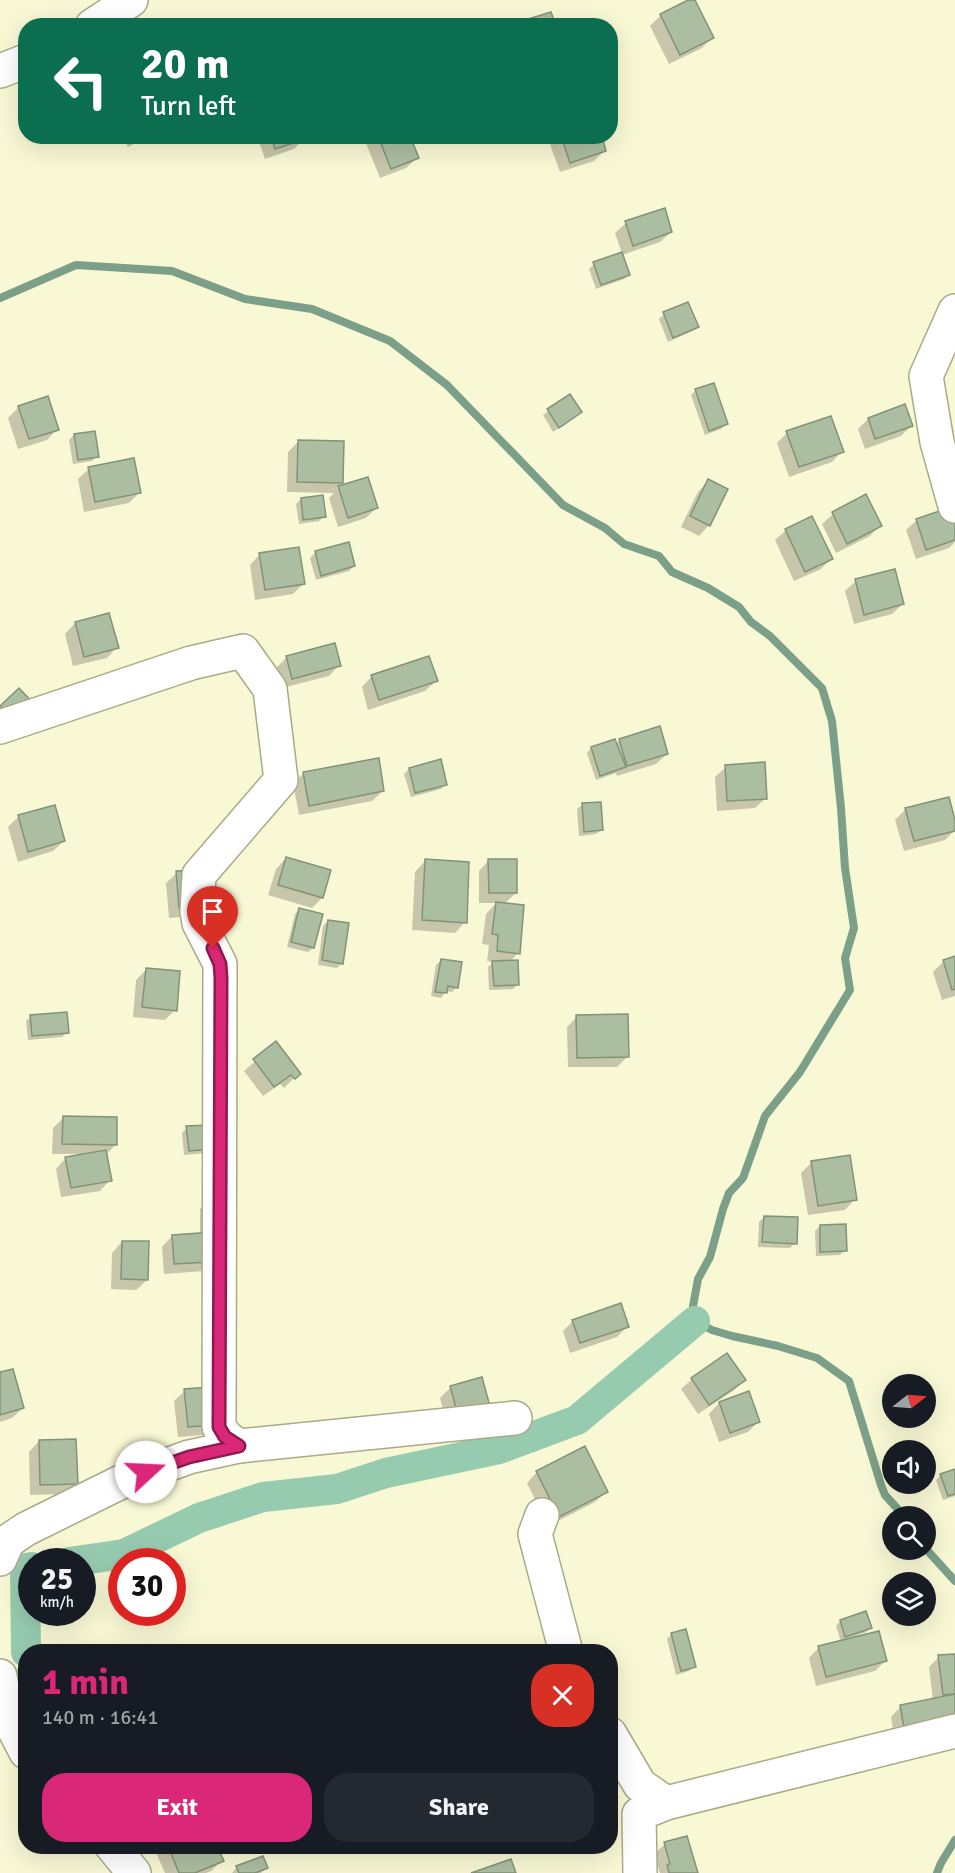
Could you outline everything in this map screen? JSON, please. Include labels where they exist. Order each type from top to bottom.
[{"type":"street","points":[[104,18],[131,0]]},
{"type":"street","points":[[0,71],[18,64]]},
{"type":"street","points":[[955,311],[926,376],[937,442],[955,506]]},
{"type":"street","points":[[0,727],[191,663],[243,651],[270,689],[281,780],[199,875],[197,911],[205,937],[220,964],[219,1427],[225,1437],[239,1446]]},
{"type":"street","points":[[2,1553],[8,1542],[26,1529],[125,1480],[189,1457],[239,1446],[515,1418]]},
{"type":"street","points":[[542,1515],[535,1534],[564,1644]]},
{"type":"street","points":[[0,1676],[4,1714],[18,1738]]},
{"type":"street","points":[[640,1873],[639,1814],[666,1803],[955,1731]]},
{"type":"street","points":[[618,1748],[640,1785],[666,1803]]},
{"type":"street","points":[[119,1854],[134,1873]]},
{"type":"building","points":[[688,0],[695,0],[714,38],[680,55],[660,14]]},
{"type":"building","points":[[551,12],[553,18],[532,18]]},
{"type":"building","points":[[273,144],[290,144],[275,149]]},
{"type":"building","points":[[381,144],[413,144],[419,158],[391,169]]},
{"type":"building","points":[[564,144],[604,144],[606,151],[570,163]]},
{"type":"building","points":[[665,208],[672,232],[633,246],[625,221]]},
{"type":"building","points":[[622,252],[630,275],[601,285],[593,262]]},
{"type":"building","points":[[688,302],[699,327],[673,338],[663,312]]},
{"type":"building","points":[[714,383],[728,424],[709,431],[695,389]]},
{"type":"building","points":[[570,394],[582,412],[559,428],[547,409]]},
{"type":"building","points":[[48,396],[59,430],[29,439],[18,406]]},
{"type":"building","points":[[905,404],[913,426],[875,439],[868,418]]},
{"type":"building","points":[[831,416],[844,452],[799,467],[786,431]]},
{"type":"building","points":[[95,431],[99,457],[78,460],[74,434]]},
{"type":"building","points":[[298,440],[344,441],[343,483],[297,482]]},
{"type":"building","points":[[134,458],[141,493],[95,502],[88,467]]},
{"type":"building","points":[[368,477],[378,508],[348,518],[338,486]]},
{"type":"building","points":[[708,479],[728,489],[710,526],[690,516]]},
{"type":"building","points":[[866,494],[882,526],[847,544],[832,512]]},
{"type":"building","points":[[323,495],[326,517],[303,520],[301,498]]},
{"type":"building","points":[[951,507],[955,520],[955,540],[926,550],[916,519]]},
{"type":"building","points":[[812,516],[833,559],[805,572],[785,529]]},
{"type":"building","points":[[349,542],[355,566],[321,576],[315,551]]},
{"type":"building","points":[[299,547],[305,584],[265,590],[259,553]]},
{"type":"building","points":[[895,569],[904,604],[864,615],[855,579]]},
{"type":"building","points":[[109,613],[119,648],[84,657],[75,622]]},
{"type":"building","points":[[335,643],[341,666],[292,679],[286,656]]},
{"type":"building","points":[[429,656],[438,681],[379,700],[371,675]]},
{"type":"building","points":[[19,688],[33,703],[15,721],[0,706]]},
{"type":"building","points":[[660,726],[668,754],[627,766],[619,739]]},
{"type":"building","points":[[615,739],[626,767],[600,776],[591,747]]},
{"type":"building","points":[[379,758],[384,791],[309,806],[303,772]]},
{"type":"building","points":[[441,759],[447,785],[415,793],[409,768]]},
{"type":"building","points":[[765,762],[767,799],[727,801],[725,765]]},
{"type":"building","points":[[949,797],[955,820],[955,831],[914,841],[905,808]]},
{"type":"building","points":[[601,802],[603,830],[584,832],[582,803]]},
{"type":"building","points":[[55,805],[65,841],[28,852],[18,815]]},
{"type":"building","points":[[286,857],[331,870],[323,898],[278,885]]},
{"type":"building","points":[[425,859],[469,862],[467,923],[422,920]]},
{"type":"building","points":[[488,859],[517,859],[517,893],[489,893]]},
{"type":"building","points":[[203,870],[206,906],[179,908],[176,871]]},
{"type":"building","points":[[496,902],[524,905],[520,954],[497,951],[498,935],[492,934]]},
{"type":"building","points":[[299,908],[323,914],[314,948],[291,942]]},
{"type":"building","points":[[328,920],[349,923],[343,964],[322,960]]},
{"type":"building","points":[[955,956],[955,989],[952,990],[943,960]]},
{"type":"building","points":[[441,959],[462,962],[458,988],[448,986],[447,993],[435,992]]},
{"type":"building","points":[[518,960],[519,985],[494,986],[492,961]]},
{"type":"building","points":[[146,968],[180,971],[177,1011],[142,1007]]},
{"type":"building","points":[[67,1012],[69,1033],[32,1036],[30,1015]]},
{"type":"building","points":[[628,1014],[629,1057],[577,1058],[576,1015]]},
{"type":"building","points":[[276,1041],[301,1074],[295,1079],[291,1075],[274,1087],[253,1059]]},
{"type":"building","points":[[63,1116],[117,1117],[117,1145],[62,1144]]},
{"type":"building","points":[[210,1125],[212,1149],[189,1151],[186,1126]]},
{"type":"building","points":[[106,1150],[112,1181],[71,1188],[65,1157]]},
{"type":"building","points":[[850,1155],[857,1200],[818,1206],[811,1161]]},
{"type":"building","points":[[764,1216],[798,1217],[797,1244],[762,1242]]},
{"type":"building","points":[[846,1224],[847,1251],[820,1252],[820,1225]]},
{"type":"building","points":[[227,1231],[229,1261],[174,1264],[172,1235]]},
{"type":"building","points":[[122,1241],[149,1241],[148,1280],[121,1279]]},
{"type":"building","points":[[621,1303],[629,1327],[580,1343],[572,1320]]},
{"type":"building","points":[[727,1353],[746,1380],[709,1405],[691,1378]]},
{"type":"building","points":[[13,1369],[24,1408],[0,1415],[0,1372]]},
{"type":"building","points":[[482,1377],[491,1410],[459,1419],[450,1386]]},
{"type":"building","points":[[223,1386],[227,1424],[188,1427],[184,1389]]},
{"type":"building","points":[[749,1391],[760,1422],[730,1433],[719,1402]]},
{"type":"building","points":[[76,1439],[78,1484],[40,1485],[39,1440]]},
{"type":"building","points":[[585,1446],[608,1492],[559,1517],[536,1471]]},
{"type":"building","points":[[955,1469],[955,1494],[948,1496],[940,1474]]},
{"type":"building","points":[[866,1611],[872,1628],[845,1637],[840,1620]]},
{"type":"building","points":[[686,1629],[696,1667],[681,1671],[671,1633]]},
{"type":"building","points":[[879,1631],[887,1661],[826,1677],[818,1646]]},
{"type":"building","points":[[955,1654],[955,1694],[943,1695],[938,1655]]},
{"type":"building","points":[[955,1694],[955,1718],[904,1728],[900,1705]]},
{"type":"building","points":[[687,1836],[698,1873],[669,1873],[667,1865],[670,1864],[664,1842]]},
{"type":"building","points":[[171,1854],[221,1854],[224,1861],[195,1873],[179,1873]]},
{"type":"building","points":[[263,1856],[268,1868],[255,1873],[239,1873],[236,1866]]},
{"type":"building","points":[[511,1859],[516,1873],[471,1873]]},
{"type":"waterway","points":[[0,298],[76,265],[172,271],[245,299],[312,309],[390,341],[447,385],[563,505],[605,528],[624,544],[659,556],[672,572],[708,588],[739,607],[751,622],[770,636],[822,688],[832,721],[845,868],[854,928],[845,958],[850,990],[800,1072],[765,1116],[743,1178],[729,1193],[710,1257],[698,1279],[693,1306],[695,1321],[712,1330],[817,1358],[849,1381],[881,1485],[885,1495],[895,1506]]},
{"type":"waterway","points":[[96,1558],[124,1554],[199,1518],[263,1497],[337,1489],[386,1473],[499,1449],[577,1420],[695,1321]]},
{"type":"waterway","points":[[936,1560],[955,1581]]},
{"type":"waterway","points":[[26,1626],[26,1644]]},
{"type":"waterway","points":[[0,1690],[18,1684]]},
{"type":"waterway","points":[[937,1873],[955,1840]]},
{"type":"route","points":[[146,1472],[189,1457],[239,1446],[225,1437],[219,1427],[221,978],[220,964],[213,948]]}]
